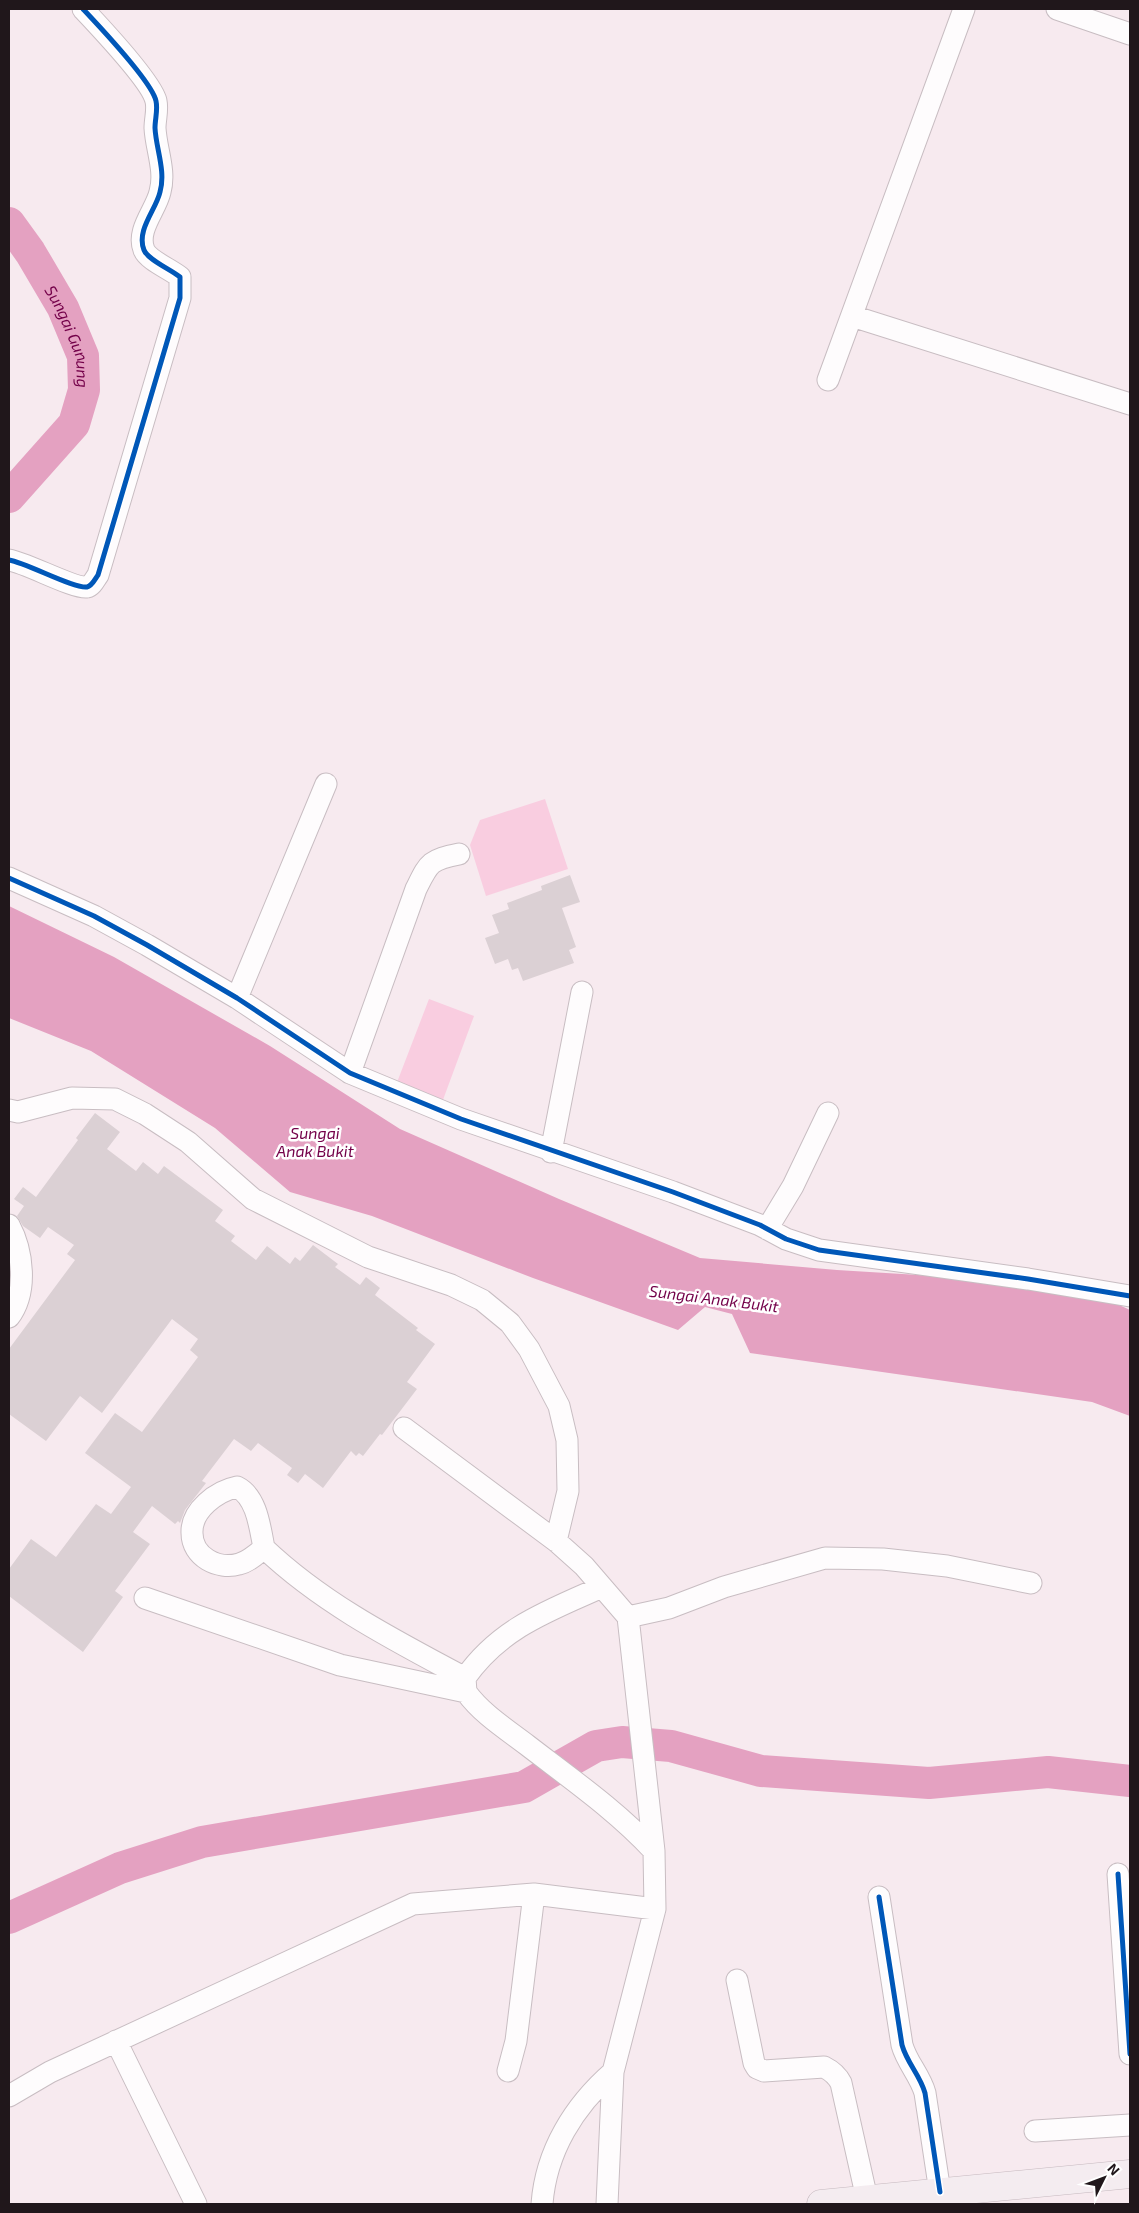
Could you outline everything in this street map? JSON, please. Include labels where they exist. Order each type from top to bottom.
[{"type":"highway","points":[[821,2204],[1130,2174]]},
{"type":"street","points":[[9,560],[79,586],[87,587],[98,576],[180,298],[180,277],[171,269],[148,256],[143,245],[148,218],[160,193],[162,179],[155,128],[156,100],[134,68],[83,9]]},
{"type":"street","points":[[828,380],[964,9]]},
{"type":"street","points":[[1058,9],[1130,34]]},
{"type":"street","points":[[852,316],[1130,404]]},
{"type":"street","points":[[237,998],[326,784]]},
{"type":"street","points":[[350,1073],[416,889],[428,865],[442,858],[459,854]]},
{"type":"street","points":[[9,878],[94,916],[237,998],[350,1073],[461,1119],[552,1152],[673,1192],[767,1229],[786,1239],[819,1250],[1028,1279],[1130,1296]]},
{"type":"street","points":[[552,1152],[582,992]]},
{"type":"street","points":[[9,1110],[18,1112],[72,1098],[115,1099],[145,1114],[188,1142],[253,1200],[368,1257],[451,1285],[482,1300],[510,1323],[530,1349],[559,1406],[567,1440],[568,1491],[556,1541]]},
{"type":"street","points":[[767,1229],[793,1186],[828,1113]]},
{"type":"street","points":[[9,1225],[20,1251],[21,1266],[18,1299],[9,1317]]},
{"type":"street","points":[[404,1428],[556,1541],[584,1566],[628,1617],[654,1851],[655,1909],[614,2072],[607,2204]]},
{"type":"street","points":[[264,1548],[283,1566],[360,1622],[466,1685],[475,1704],[587,1792],[609,1807],[634,1829],[654,1851]]},
{"type":"street","points":[[628,1617],[668,1608],[724,1587],[825,1558],[883,1559],[947,1566],[1031,1583]]},
{"type":"street","points":[[466,1685],[475,1663],[496,1642],[530,1619],[602,1587]]},
{"type":"street","points":[[145,1598],[340,1664],[466,1685]]},
{"type":"street","points":[[1118,1874],[1130,2054]]},
{"type":"street","points":[[9,2096],[50,2072],[413,1904],[534,1894],[655,1909]]},
{"type":"street","points":[[508,2071],[516,2041],[534,1894]]},
{"type":"street","points":[[878,1897],[902,2045],[906,2059],[921,2080],[925,2093],[940,2192]]},
{"type":"street","points":[[736,1980],[754,2063],[757,2068],[764,2071],[824,2067],[831,2070],[837,2076],[841,2083],[867,2199]]},
{"type":"street","points":[[116,2041],[196,2204]]},
{"type":"street","points":[[542,2204],[550,2161],[566,2127],[587,2097],[614,2072]]},
{"type":"street","points":[[1036,2131],[1130,2125]]},
{"type":"shaded area","points":[[545,799],[568,869],[486,896],[470,845],[480,820]]},
{"type":"shaded area","points":[[429,999],[474,1016],[437,1116],[391,1098]]},
{"type":"water","name":"Sungai Anak Bukit","points":[[9,906],[114,957],[270,1046],[400,1129],[700,1258],[837,1270],[1000,1280],[1115,1303],[1130,1310],[1130,1416],[1092,1402],[750,1353],[732,1314],[705,1307],[678,1330],[533,1278],[372,1216],[290,1192],[215,1128],[91,1051],[9,1018]]},
{"type":"building","points":[[570,875],[580,902],[562,908],[576,947],[569,950],[574,963],[523,981],[518,968],[512,970],[508,959],[495,964],[485,938],[499,933],[492,915],[509,909],[507,903],[542,890],[541,886]]},
{"type":"building","points":[[95,1113],[120,1132],[107,1149],[136,1171],[143,1162],[158,1174],[164,1166],[223,1210],[215,1221],[235,1236],[231,1241],[256,1260],[267,1246],[290,1264],[295,1257],[300,1261],[313,1245],[338,1264],[335,1267],[360,1285],[366,1277],[380,1288],[375,1295],[418,1328],[416,1330],[435,1344],[407,1382],[417,1389],[382,1435],[380,1434],[363,1456],[359,1453],[356,1456],[351,1451],[323,1488],[305,1474],[298,1483],[287,1475],[292,1468],[258,1443],[251,1451],[234,1439],[202,1481],[206,1483],[185,1510],[180,1523],[178,1521],[175,1524],[152,1506],[133,1532],[150,1544],[115,1591],[123,1597],[83,1652],[9,1596],[9,1569],[31,1539],[56,1557],[96,1504],[111,1514],[131,1487],[85,1453],[115,1413],[142,1432],[198,1357],[190,1350],[198,1339],[172,1319],[102,1413],[80,1396],[46,1441],[9,1414],[9,1349],[75,1260],[67,1254],[74,1245],[48,1227],[40,1238],[23,1226],[17,1216],[24,1206],[14,1199],[23,1187],[36,1197],[78,1140],[76,1138]]},
{"type":"waterway","name":"Sungai Gunung","points":[[9,223],[30,252],[63,308],[83,356],[84,390],[74,424],[9,497]]},
{"type":"waterway","points":[[9,1918],[120,1868],[202,1842],[524,1787],[596,1746],[622,1742],[671,1746],[761,1771],[929,1783],[1048,1772],[1130,1781]]},
{"type":"cycle path","points":[[9,560],[81,587],[87,587],[92,584],[98,575],[180,298],[180,277],[146,254],[142,243],[144,228],[158,199],[162,184],[155,128],[156,101],[135,68],[83,9]]},
{"type":"cycle path","points":[[9,878],[94,916],[147,945],[237,998],[350,1073],[461,1119],[673,1192],[760,1225],[786,1239],[819,1250],[1028,1279],[1130,1296]]},
{"type":"cycle path","points":[[1118,1874],[1130,2054]]},
{"type":"cycle path","points":[[879,1897],[902,2045],[925,2093],[940,2192]]}]
